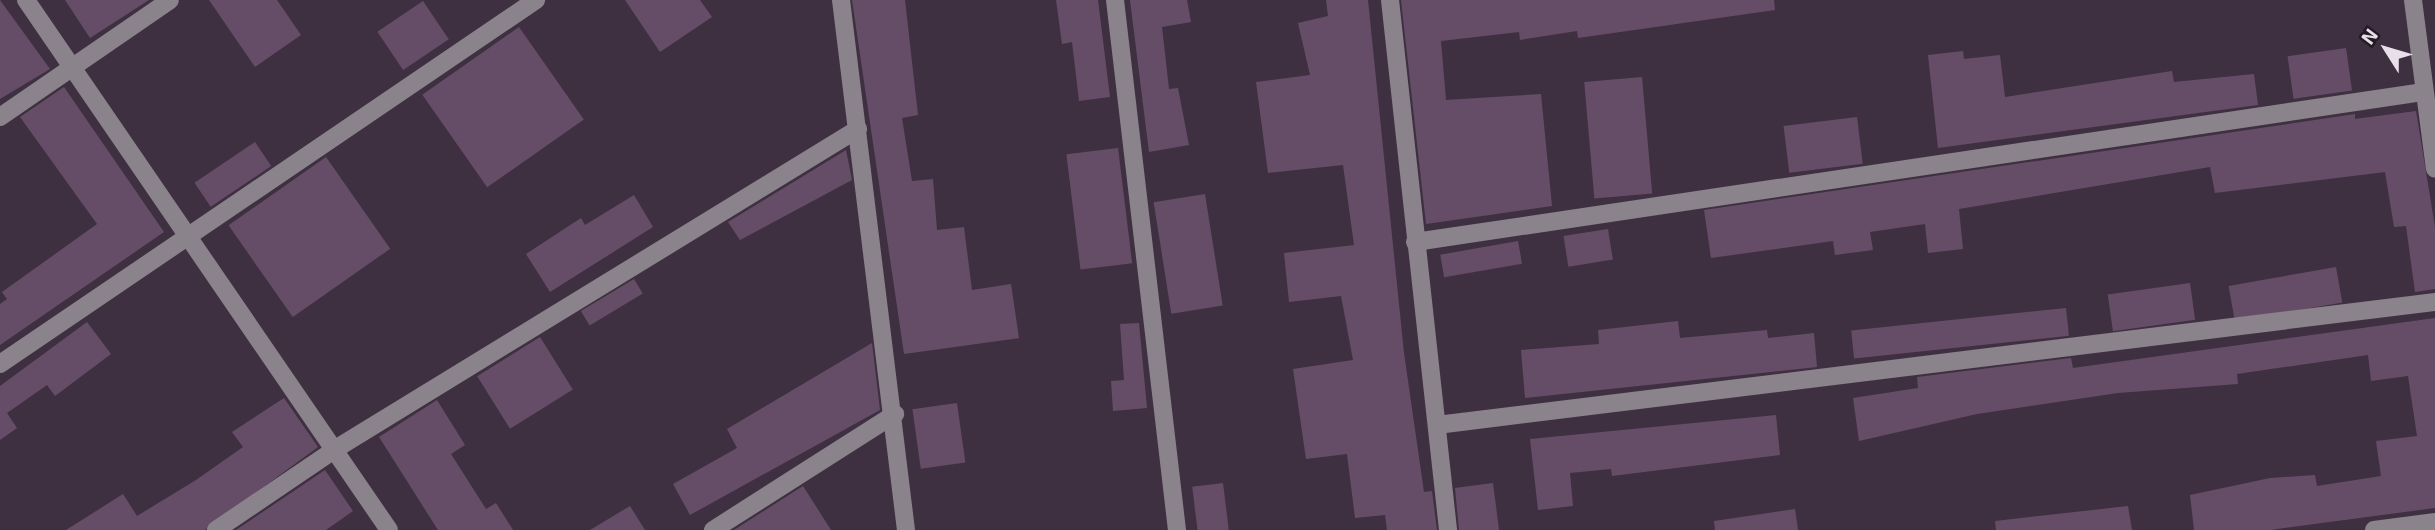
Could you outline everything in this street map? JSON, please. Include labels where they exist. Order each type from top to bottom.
[{"type":"street","points":[[26,0],[337,448],[389,530]]},
{"type":"street","points":[[0,117],[170,0]]},
{"type":"street","points":[[0,364],[189,233],[536,0]]},
{"type":"street","points":[[841,0],[895,414],[906,530]]},
{"type":"street","points":[[1115,0],[1177,530]]},
{"type":"street","points":[[1390,0],[1448,530]]},
{"type":"street","points":[[2413,0],[2435,169]]},
{"type":"street","points":[[1415,242],[2424,92]]},
{"type":"street","points":[[216,530],[337,448],[858,129]]},
{"type":"street","points":[[1437,425],[2435,302]]},
{"type":"street","points":[[713,530],[895,414]]},
{"type":"street","points":[[2374,530],[2435,522]]},
{"type":"building","points":[[0,0],[50,69],[0,99]]},
{"type":"building","points":[[65,0],[149,0],[90,38]]},
{"type":"building","points":[[209,0],[277,0],[301,35],[255,67]]},
{"type":"building","points":[[625,0],[700,0],[712,17],[660,52]]},
{"type":"building","points":[[852,0],[905,0],[918,115],[902,118],[912,181],[933,179],[937,230],[964,227],[972,290],[1011,284],[1019,338],[904,354]]},
{"type":"building","points":[[1056,0],[1098,0],[1110,97],[1079,101],[1072,42],[1062,44]]},
{"type":"building","points":[[1130,0],[1187,0],[1191,22],[1162,27],[1169,89],[1178,88],[1189,145],[1149,152]]},
{"type":"building","points":[[1326,0],[1368,0],[1404,353],[1424,492],[1432,491],[1437,530],[1387,530],[1385,515],[1355,518],[1347,454],[1306,459],[1293,369],[1353,360],[1341,296],[1289,302],[1284,253],[1354,245],[1343,165],[1268,173],[1256,82],[1310,75],[1298,23],[1328,16]]},
{"type":"building","points":[[1401,0],[1774,0],[1775,10],[1578,38],[1577,31],[1520,40],[1519,32],[1441,41],[1446,100],[1541,94],[1552,206],[1426,224]]},
{"type":"building","points":[[423,1],[449,39],[403,70],[377,32]]},
{"type":"building","points":[[519,27],[584,120],[487,187],[422,95]]},
{"type":"building","points":[[2346,48],[2352,91],[2294,99],[2288,56]]},
{"type":"building","points":[[1963,51],[1964,59],[2000,55],[2005,97],[2172,71],[2174,82],[2254,74],[2258,105],[1938,148],[1928,55]]},
{"type":"building","points":[[1642,77],[1652,194],[1594,199],[1584,82]]},
{"type":"building","points":[[64,87],[164,232],[0,345],[0,304],[7,299],[2,292],[97,224],[20,117]]},
{"type":"building","points":[[2416,111],[2435,227],[2435,289],[2415,292],[2406,226],[2394,227],[2385,172],[2215,193],[2210,167],[1959,209],[1963,249],[1928,253],[1925,224],[1870,232],[1873,250],[1835,255],[1833,241],[1711,258],[1704,210],[2355,114],[2355,119]]},
{"type":"building","points":[[1857,117],[1863,164],[1789,173],[1784,126]]},
{"type":"building","points":[[255,142],[271,166],[211,207],[194,183]]},
{"type":"building","points":[[1118,148],[1132,263],[1081,269],[1066,154]]},
{"type":"building","points":[[846,150],[852,180],[740,240],[728,222]]},
{"type":"building","points":[[326,157],[390,249],[293,317],[229,225]]},
{"type":"building","points":[[1205,194],[1223,306],[1171,314],[1154,202]]},
{"type":"building","points":[[634,195],[653,227],[550,292],[526,254],[581,218],[585,225]]},
{"type":"building","points":[[1608,229],[1613,260],[1568,267],[1564,236]]},
{"type":"building","points":[[1518,241],[1522,264],[1444,277],[1440,255]]},
{"type":"building","points":[[2336,267],[2342,302],[2235,321],[2229,286]]},
{"type":"building","points":[[634,279],[643,294],[590,326],[581,311]]},
{"type":"building","points":[[2190,283],[2195,320],[2113,331],[2108,295]]},
{"type":"building","points":[[2066,308],[2069,336],[1854,358],[1851,331]]},
{"type":"building","points":[[2435,318],[2435,508],[2270,530],[2194,530],[2190,495],[2270,478],[2315,475],[2317,486],[2381,476],[2376,441],[2417,436],[2408,376],[2371,381],[2368,355],[2237,374],[2238,384],[2118,393],[1977,414],[1859,441],[1853,398],[1918,388],[1917,377],[2071,358],[2073,368]]},
{"type":"building","points":[[1678,321],[1680,338],[1767,330],[1768,338],[1814,333],[1817,367],[1525,398],[1521,350],[1599,344],[1598,330]]},
{"type":"building","points":[[87,322],[111,354],[55,396],[47,385],[7,413],[17,428],[0,440],[0,386]]},
{"type":"building","points":[[1139,323],[1147,408],[1113,411],[1111,381],[1124,380],[1120,324]]},
{"type":"building","points":[[540,337],[573,390],[510,429],[477,376]]},
{"type":"building","points":[[872,343],[880,410],[690,515],[673,484],[737,448],[727,429]]},
{"type":"building","points":[[284,398],[318,447],[205,530],[66,530],[123,494],[137,516],[243,447],[232,432]]},
{"type":"building","points":[[437,400],[465,445],[451,454],[486,509],[496,503],[513,530],[438,530],[379,437]]},
{"type":"building","points":[[957,403],[965,462],[921,469],[912,409]]},
{"type":"building","points":[[1776,415],[1780,455],[1612,476],[1611,469],[1570,473],[1573,506],[1538,510],[1530,439]]},
{"type":"building","points":[[325,470],[353,511],[326,530],[236,530]]},
{"type":"building","points":[[1223,483],[1229,530],[1198,530],[1192,487]]},
{"type":"building","points":[[1493,483],[1499,530],[1459,530],[1455,488]]},
{"type":"building","points":[[803,486],[831,530],[734,530]]},
{"type":"building","points":[[630,506],[645,530],[590,530]]},
{"type":"building","points":[[2128,506],[2132,530],[1996,530],[1995,521]]},
{"type":"building","points":[[1795,509],[1798,530],[1715,530],[1714,521]]}]
